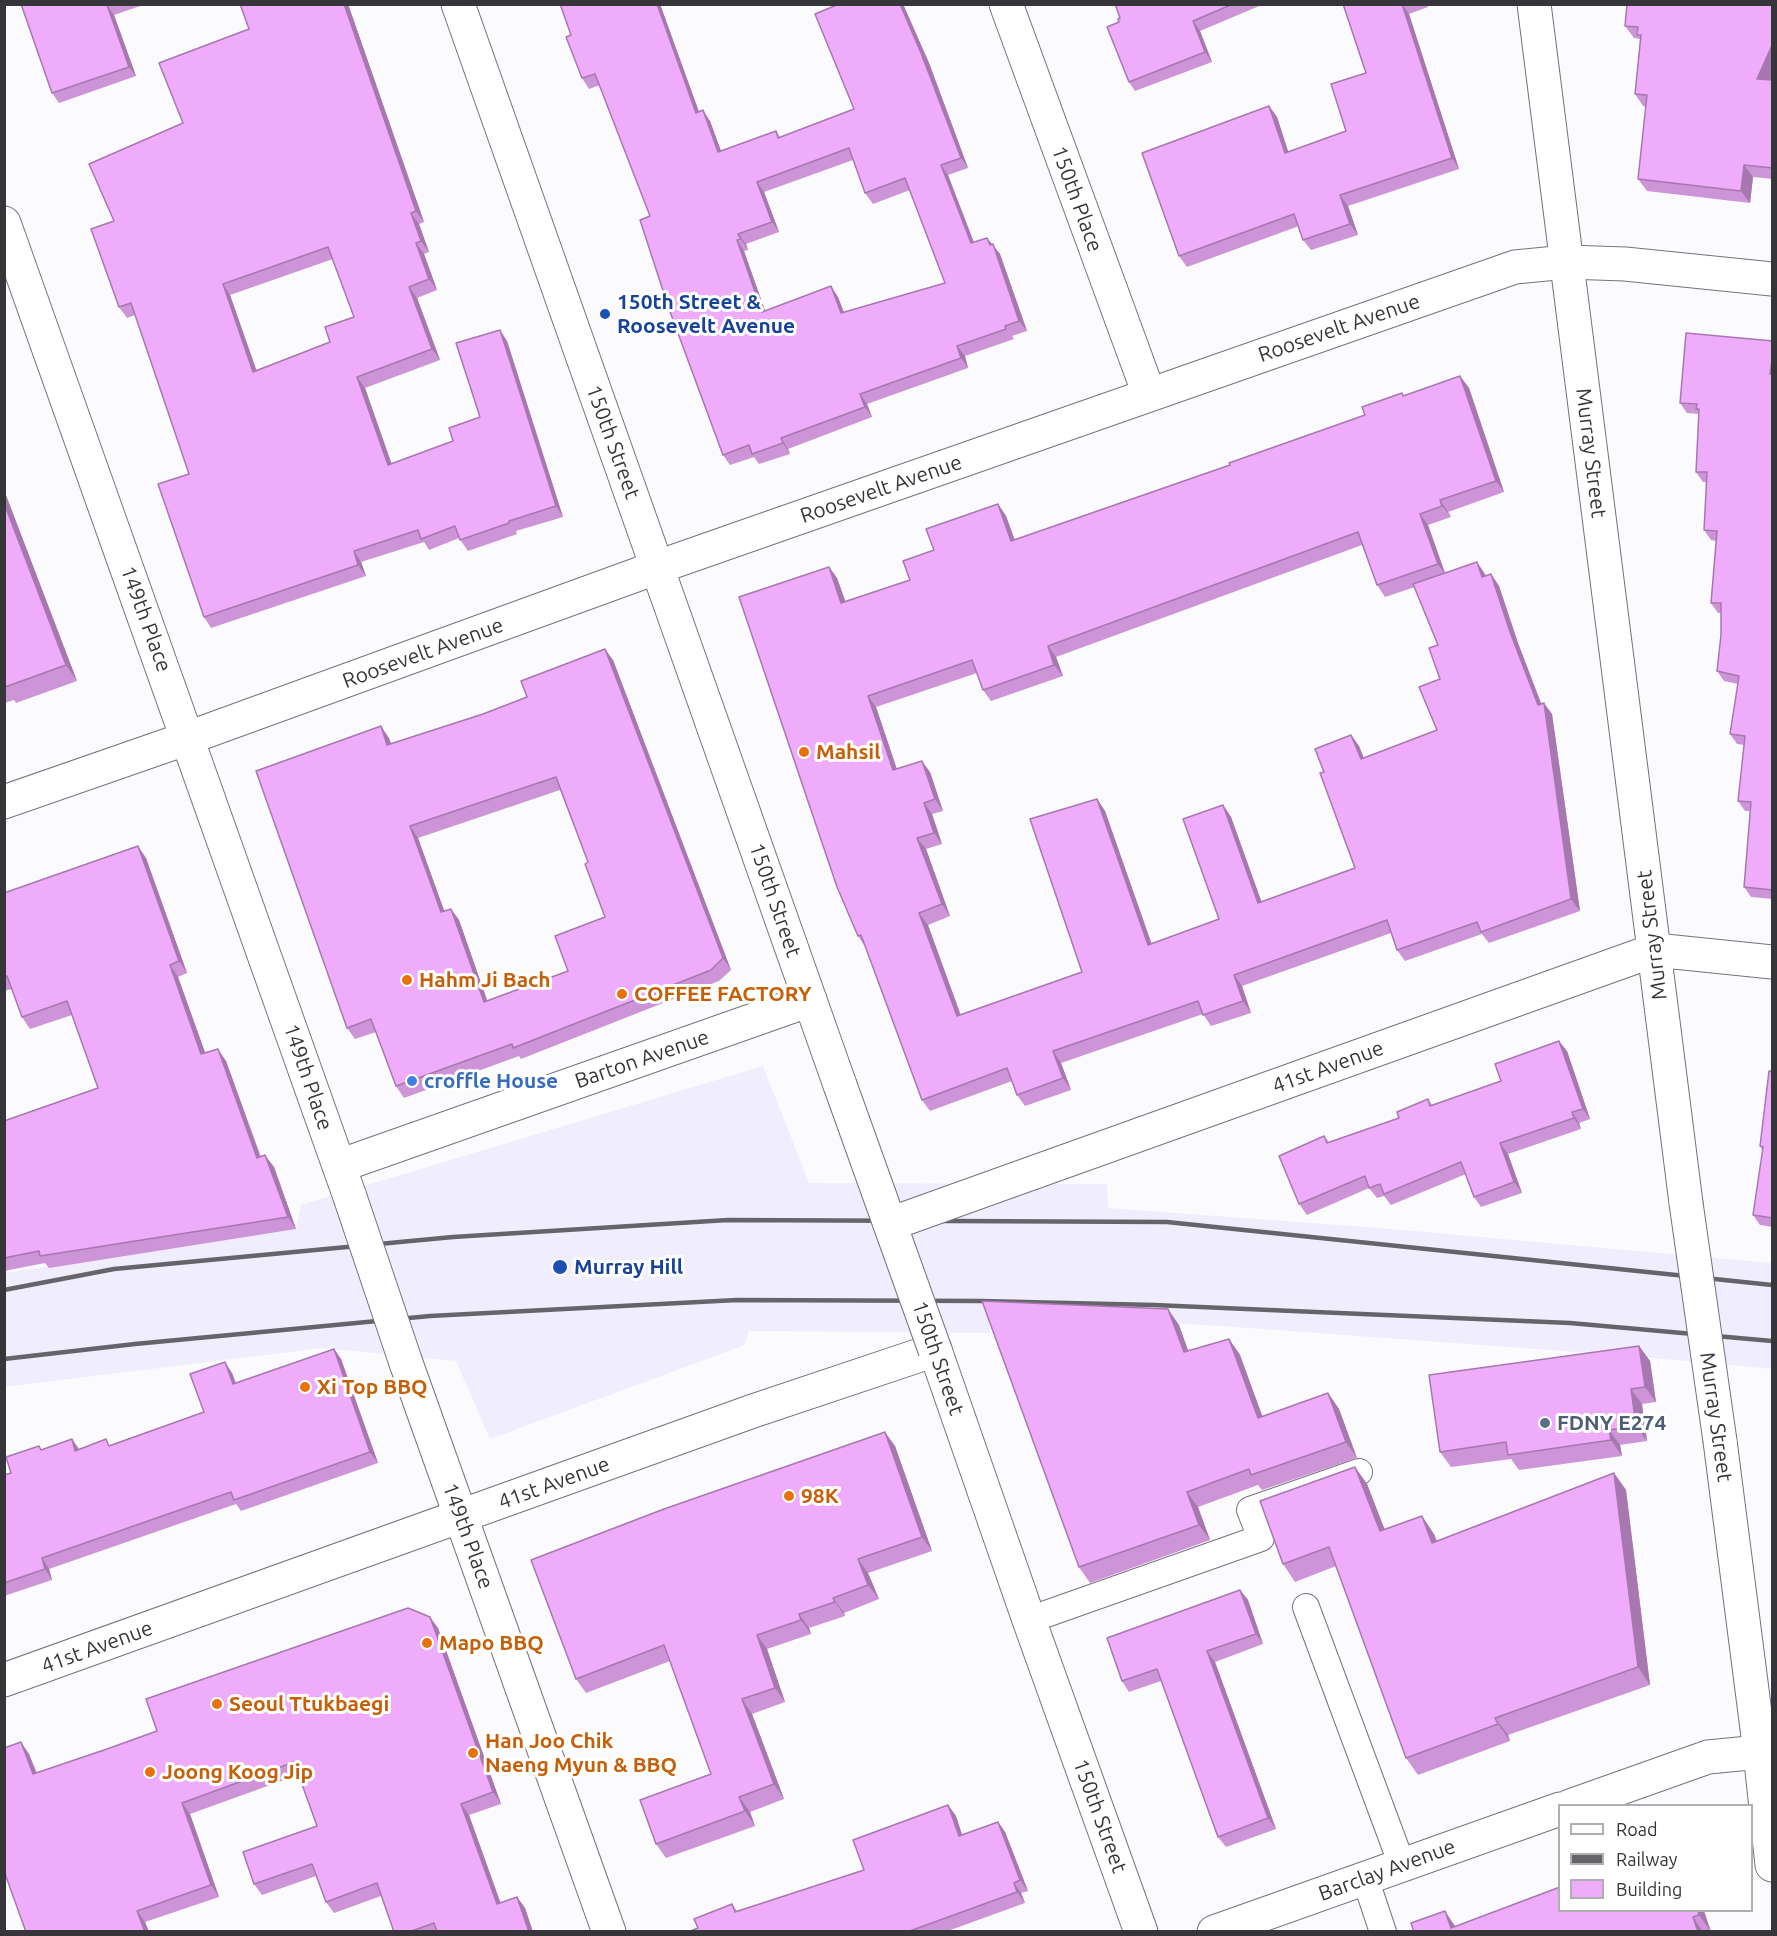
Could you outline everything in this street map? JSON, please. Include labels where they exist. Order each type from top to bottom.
[{"type":"street","name":"150th Street","points":[[458,4],[1141,1932]]},
{"type":"street","name":"150th Place","points":[[1006,4],[1149,394]]},
{"type":"street","name":"Murray Street","points":[[1534,4],[1686,1203],[1766,1753],[1773,1865]]},
{"type":"street","name":"149th Place","points":[[4,223],[609,1932]]},
{"type":"street","name":"Roosevelt Avenue","points":[[4,802],[188,738],[658,567],[1515,267],[1567,262],[1625,264],[1773,279]]},
{"type":"street","name":"41st Avenue","points":[[890,1224],[1655,950],[1773,962]]},
{"type":"street","name":"Barton Avenue","points":[[339,1166],[810,1000]]},
{"type":"street","name":"41st Avenue","points":[[4,1680],[753,1411],[935,1350]]},
{"type":"street","points":[[1576,1804],[1708,1757],[1766,1753]]},
{"type":"street","name":"Barclay Avenue","points":[[1214,1932],[1558,1810]]},
{"type":"lane","points":[[1029,1620],[1261,1538],[1250,1510],[1359,1472]]},
{"type":"lane","points":[[1306,1607],[1402,1864]]},
{"type":"lane","points":[[1365,1878],[1383,1932]]},
{"type":"shaded area","points":[[763,1066],[809,1183],[1107,1184],[1108,1208],[1380,1228],[1772,1263],[1772,1369],[1631,1356],[1235,1327],[989,1312],[990,1333],[749,1331],[745,1345],[490,1439],[456,1361],[322,1348],[5,1387],[4,1273],[296,1229],[301,1205]]},
{"type":"building","points":[[21,4],[109,4],[107,5],[129,67],[52,93]]},
{"type":"building","points":[[240,4],[344,4],[416,211],[411,213],[421,241],[416,243],[429,279],[409,287],[432,349],[357,377],[388,465],[453,441],[449,428],[480,417],[456,343],[500,330],[556,506],[460,540],[455,526],[421,539],[418,530],[354,551],[358,565],[204,617],[158,484],[189,474],[131,303],[119,307],[91,229],[114,221],[89,164],[183,123],[159,63],[249,29]],"holes":[[[328,247],[354,317],[325,327],[330,342],[253,372],[223,284]]]},
{"type":"building","points":[[560,4],[657,4],[696,113],[703,110],[718,152],[776,131],[778,138],[854,109],[815,14],[839,4],[900,4],[961,158],[941,165],[971,243],[987,238],[990,245],[993,244],[1019,321],[1005,326],[1006,329],[957,346],[961,358],[860,394],[865,407],[781,438],[783,443],[752,454],[749,445],[723,455],[669,309],[640,220],[650,216],[595,74],[582,78],[566,37],[571,35]],"holes":[[[849,148],[865,193],[905,178],[945,283],[841,313],[831,286],[762,312],[737,240],[741,239],[738,234],[772,222],[757,182]]]},
{"type":"building","points":[[1115,4],[1233,4],[1193,21],[1205,52],[1129,82],[1107,27],[1119,22],[1120,18]]},
{"type":"building","points":[[1343,4],[1402,4],[1452,158],[1340,195],[1350,224],[1303,240],[1294,214],[1179,256],[1142,153],[1269,106],[1285,153],[1346,131],[1331,84],[1366,73]]},
{"type":"building","points":[[1627,4],[1773,4],[1773,43],[1757,79],[1773,80],[1773,168],[1744,165],[1741,191],[1638,179],[1647,95],[1635,94],[1641,35],[1637,35],[1638,27],[1625,26]]},
{"type":"building","points":[[1686,333],[1773,341],[1770,374],[1773,374],[1773,890],[1744,887],[1751,802],[1738,801],[1745,736],[1730,734],[1739,676],[1717,671],[1721,635],[1721,603],[1711,603],[1717,531],[1704,530],[1707,472],[1696,472],[1699,409],[1696,409],[1697,404],[1680,403]]},
{"type":"building","points":[[1460,376],[1496,481],[1440,500],[1442,506],[1420,514],[1438,564],[1377,585],[1358,532],[1048,646],[1054,665],[983,690],[972,660],[868,696],[893,770],[922,761],[935,799],[924,803],[934,833],[917,838],[942,904],[919,913],[957,1016],[1082,972],[1030,819],[1097,799],[1148,945],[1219,919],[1183,819],[1223,805],[1258,903],[1355,868],[1320,773],[1324,772],[1315,749],[1351,735],[1361,759],[1437,730],[1419,687],[1440,679],[1429,648],[1438,645],[1413,584],[1477,562],[1482,577],[1491,574],[1538,705],[1544,703],[1571,899],[1481,932],[1477,922],[1397,950],[1387,920],[1234,975],[1243,1001],[1203,1015],[1198,1001],[1053,1051],[1063,1078],[1017,1095],[1007,1068],[922,1100],[861,935],[858,936],[837,887],[739,597],[829,567],[841,603],[910,580],[903,561],[934,550],[926,529],[998,504],[1011,541],[1230,465],[1229,463],[1365,415],[1362,407],[1402,393],[1403,396]]},
{"type":"building","points":[[4,503],[66,665],[5,687],[4,686]]},
{"type":"building","points":[[605,649],[723,958],[711,970],[513,1048],[512,1044],[396,1086],[371,1019],[347,1028],[256,771],[381,726],[387,745],[483,714],[527,697],[521,681]],"holes":[[[556,777],[588,862],[585,864],[605,917],[555,936],[568,971],[484,1002],[451,909],[441,912],[410,826]]]},
{"type":"building","points":[[138,846],[179,961],[170,965],[201,1054],[218,1049],[257,1158],[265,1155],[288,1217],[40,1256],[39,1251],[4,1258],[4,1121],[98,1088],[67,1001],[22,1017],[7,976],[4,976],[4,893]]},
{"type":"building","points":[[1559,1041],[1583,1109],[1572,1112],[1574,1118],[1500,1143],[1514,1182],[1474,1197],[1461,1162],[1384,1194],[1380,1184],[1369,1188],[1365,1176],[1299,1204],[1279,1156],[1324,1136],[1327,1143],[1399,1118],[1397,1112],[1428,1099],[1430,1106],[1501,1081],[1495,1064]]},
{"type":"building","points":[[1769,1071],[1773,1071],[1773,1218],[1753,1215],[1763,1147],[1760,1146]]},
{"type":"building","points":[[982,1301],[1168,1309],[1184,1352],[1229,1339],[1258,1418],[1328,1393],[1346,1442],[1251,1475],[1249,1469],[1187,1492],[1199,1525],[1079,1567]]},
{"type":"building","name":"FDNY E274","points":[[1639,1346],[1645,1387],[1631,1389],[1636,1426],[1609,1430],[1611,1440],[1508,1455],[1506,1442],[1440,1452],[1429,1375]]},
{"type":"building","points":[[334,1349],[370,1452],[234,1500],[231,1492],[42,1558],[45,1569],[4,1583],[4,1475],[11,1473],[6,1457],[39,1446],[41,1450],[72,1439],[75,1451],[106,1439],[109,1446],[204,1412],[190,1374],[225,1362],[233,1384]]},
{"type":"building","points":[[885,1432],[922,1537],[858,1559],[868,1585],[833,1598],[835,1602],[799,1614],[801,1620],[757,1635],[775,1688],[742,1699],[774,1784],[739,1797],[745,1811],[656,1844],[640,1800],[711,1774],[664,1645],[576,1679],[531,1560],[664,1509]]},
{"type":"building","points":[[1355,1467],[1380,1531],[1422,1516],[1432,1543],[1614,1473],[1638,1667],[1495,1718],[1498,1724],[1406,1758],[1329,1547],[1283,1564],[1260,1501]]},
{"type":"building","points":[[1240,1590],[1256,1634],[1207,1651],[1268,1818],[1218,1837],[1157,1669],[1122,1681],[1107,1638]]},
{"type":"building","points":[[408,1608],[430,1617],[493,1792],[461,1804],[497,1904],[517,1897],[529,1932],[437,1932],[434,1923],[409,1932],[394,1932],[377,1883],[326,1902],[312,1864],[254,1884],[243,1852],[317,1826],[294,1762],[182,1803],[211,1885],[137,1911],[145,1932],[26,1932],[4,1871],[4,1748],[21,1742],[33,1774],[107,1749],[157,1731],[146,1699]]},
{"type":"building","points":[[948,1805],[959,1836],[998,1822],[1020,1880],[1014,1883],[1017,1892],[907,1932],[688,1932],[698,1928],[694,1919],[732,1904],[735,1912],[864,1870],[853,1840]]},
{"type":"building","points":[[1558,1888],[1558,1912],[1698,1912],[1699,1915],[1693,1917],[1698,1932],[1414,1932],[1411,1923],[1445,1911],[1451,1928]]},
{"type":"railway","points":[[4,1290],[114,1269],[453,1237],[728,1220],[1167,1222],[1772,1285]]},
{"type":"railway","points":[[4,1359],[430,1316],[737,1300],[981,1301],[1154,1305],[1570,1323],[1772,1341]]},
{"type":"place","name":"150th Street & Roosevelt Avenue","points":[[605,314]]},
{"type":"place","name":"Mahsil","points":[[804,752]]},
{"type":"place","name":"Hahm Ji Bach","points":[[407,980]]},
{"type":"place","name":"COFFEE FACTORY","points":[[622,994]]},
{"type":"place","name":"croffle House","points":[[412,1081]]},
{"type":"place","name":"Murray Hill","points":[[560,1267]]},
{"type":"place","name":"Xi Top BBQ","points":[[305,1387]]},
{"type":"place","name":"FDNY E274","points":[[1545,1423]]},
{"type":"place","name":"98K","points":[[789,1496]]},
{"type":"place","name":"Mapo BBQ","points":[[427,1643]]},
{"type":"place","name":"Seoul Ttukbaegi","points":[[217,1704]]},
{"type":"place","name":"Han Joo Chik Naeng Myun & BBQ","points":[[473,1753]]},
{"type":"place","name":"Joong Koog Jip","points":[[150,1772]]}]
